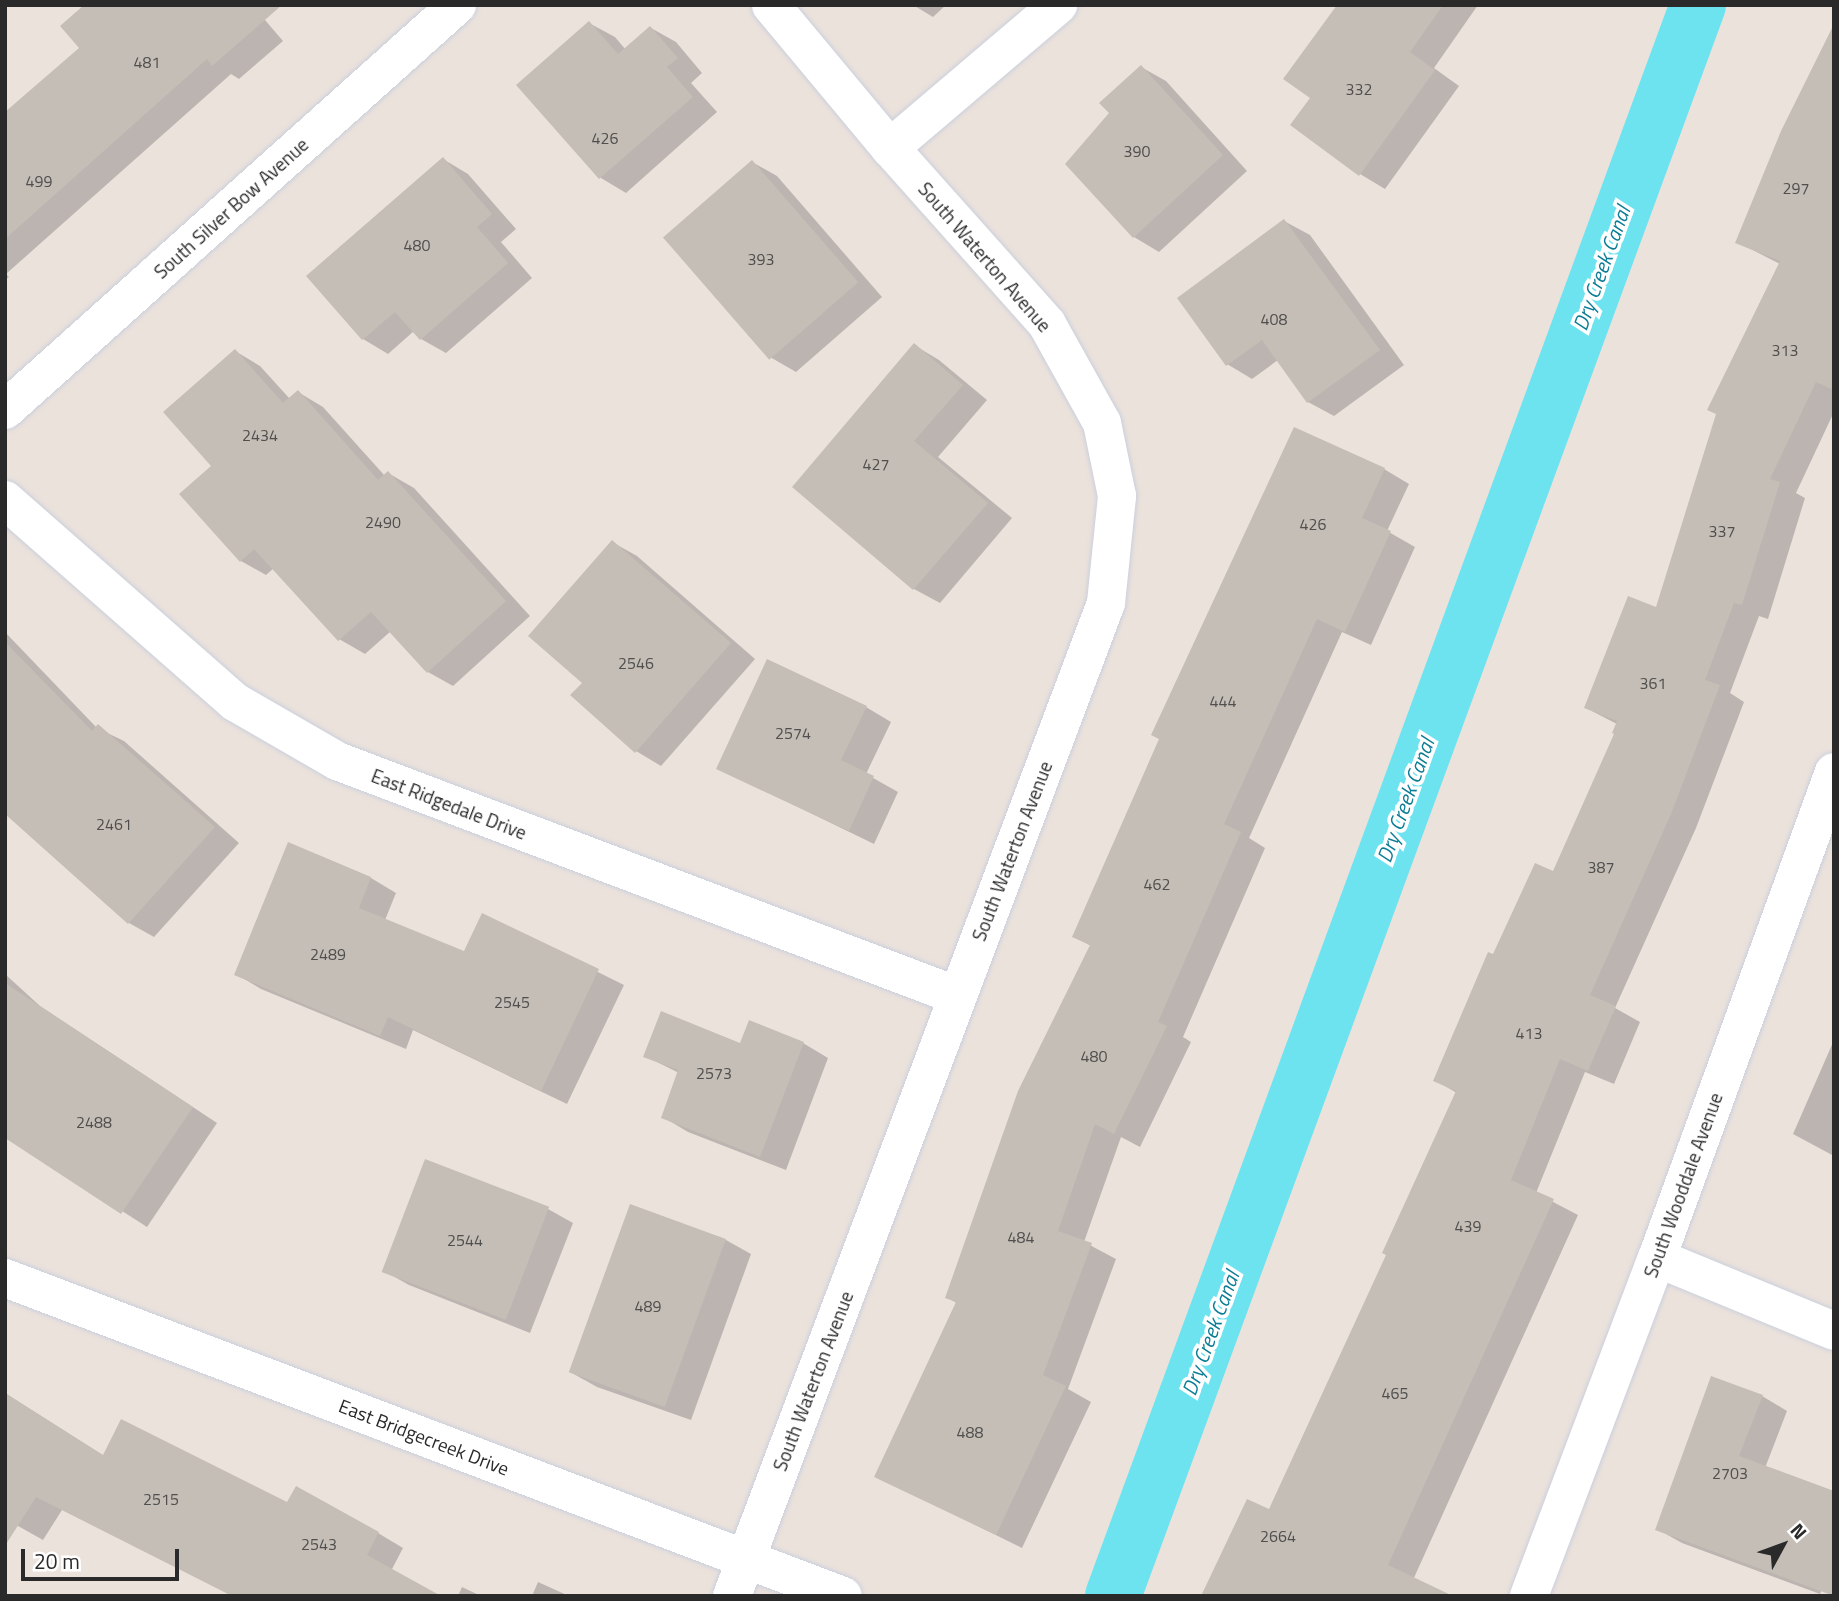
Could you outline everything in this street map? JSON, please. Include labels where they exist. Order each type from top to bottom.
[{"type":"street","name":"South Silver Bow Avenue","points":[[5,411],[457,5]]},
{"type":"street","points":[[771,5],[890,148],[1058,5]]},
{"type":"street","name":"South Waterton Avenue","points":[[732,1596],[1106,603],[1117,496],[1102,422],[1047,324],[890,148]]},
{"type":"street","name":"East Ridgedale Drive","points":[[5,500],[235,702],[337,761],[958,996]]},
{"type":"street","name":"South Wooddale Avenue","points":[[1529,1596],[1657,1258],[1834,772]]},
{"type":"street","points":[[1657,1258],[1834,1331]]},
{"type":"street","name":"East Bridgecreek Drive","points":[[5,1278],[844,1596]]},
{"type":"building","points":[[84,5],[282,5],[212,66],[207,59],[5,239],[5,112],[79,48],[60,26]]},
{"type":"building","points":[[1337,5],[1443,5],[1410,52],[1435,70],[1359,176],[1290,125],[1310,98],[1283,79]]},
{"type":"building","points":[[589,21],[618,54],[650,26],[678,58],[667,67],[693,97],[599,179],[516,85]]},
{"type":"building","points":[[1834,24],[1834,390],[1816,382],[1770,479],[1780,482],[1742,605],[1734,603],[1705,680],[1720,685],[1671,814],[1590,995],[1616,1006],[1588,1071],[1560,1059],[1511,1180],[1554,1199],[1388,1565],[1453,1596],[1201,1596],[1247,1499],[1269,1509],[1386,1255],[1382,1253],[1456,1091],[1433,1081],[1488,952],[1493,954],[1535,863],[1553,871],[1614,734],[1612,733],[1617,721],[1584,708],[1628,596],[1656,607],[1716,414],[1707,410],[1780,261],[1735,243],[1781,131]]},
{"type":"building","points":[[1141,65],[1223,155],[1133,238],[1065,164],[1109,113],[1099,103]]},
{"type":"building","points":[[443,157],[492,214],[477,227],[508,263],[420,340],[395,312],[362,340],[306,276]]},
{"type":"building","points":[[752,160],[858,282],[769,360],[663,237]]},
{"type":"building","points":[[1284,219],[1380,350],[1307,403],[1262,340],[1226,366],[1177,298]]},
{"type":"building","points":[[914,343],[963,385],[914,441],[988,503],[913,590],[792,487]]},
{"type":"building","points":[[235,349],[283,403],[298,390],[378,480],[388,471],[506,601],[427,673],[371,612],[338,641],[254,549],[240,562],[179,494],[211,466],[163,412]]},
{"type":"building","points":[[1294,427],[1385,468],[1362,518],[1391,531],[1345,632],[1317,619],[1224,824],[1241,832],[1158,1022],[1167,1026],[1114,1134],[1095,1124],[1058,1231],[1092,1243],[1043,1375],[1066,1386],[996,1535],[874,1477],[956,1302],[945,1298],[1018,1091],[1090,945],[1072,937],[1159,739],[1151,735]]},
{"type":"building","points":[[612,540],[731,643],[635,753],[570,695],[582,683],[528,636]]},
{"type":"building","points":[[5,642],[92,731],[98,724],[215,827],[128,924],[5,814]]},
{"type":"building","points":[[767,659],[867,706],[841,760],[874,776],[849,831],[716,769]]},
{"type":"building","points":[[288,842],[371,877],[359,908],[464,951],[482,913],[599,969],[541,1091],[388,1017],[380,1036],[234,975]]},
{"type":"building","points":[[5,983],[193,1107],[121,1214],[5,1138]]},
{"type":"building","points":[[661,1011],[740,1043],[749,1020],[804,1042],[760,1157],[661,1118],[678,1070],[643,1057]]},
{"type":"building","points":[[425,1159],[549,1207],[506,1320],[382,1272]]},
{"type":"building","points":[[630,1204],[726,1239],[665,1407],[569,1372]]},
{"type":"building","points":[[1711,1376],[1763,1395],[1739,1456],[1834,1491],[1834,1596],[1655,1530]]},
{"type":"building","points":[[5,1393],[103,1455],[121,1419],[287,1502],[296,1486],[379,1532],[367,1555],[441,1596],[232,1596],[36,1497],[5,1546]]},
{"type":"waterway","name":"Dry Creek Canal","points":[[1113,1596],[1698,5]]}]
